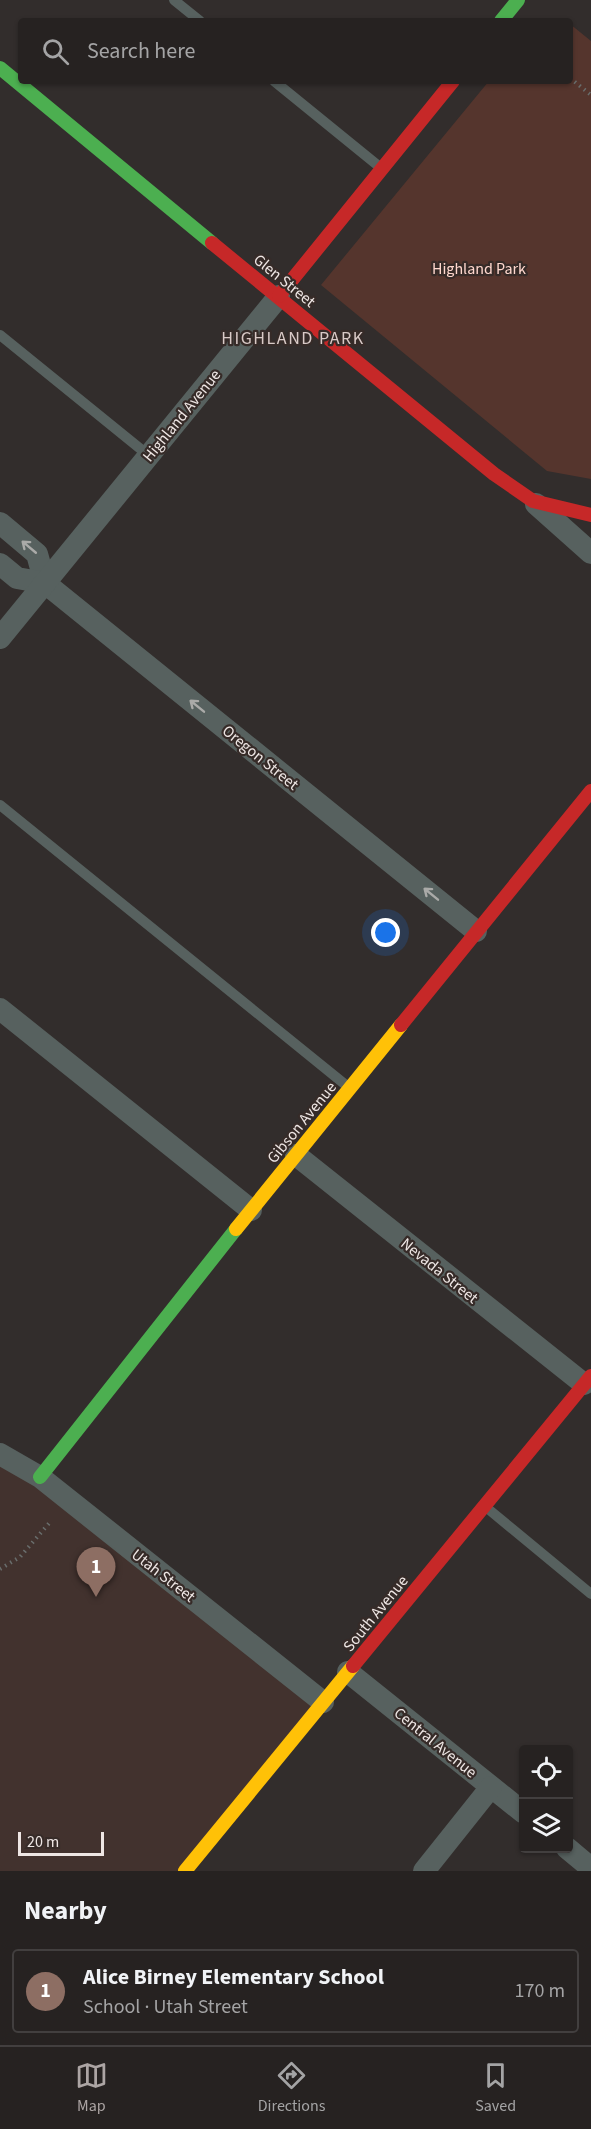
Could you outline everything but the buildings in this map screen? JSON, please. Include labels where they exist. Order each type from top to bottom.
[{"type":"street","name":"Glen Street","points":[[0,68],[18,83]]},
{"type":"street","name":"Glen Street","points":[[20,84],[494,474],[533,501],[591,515]]},
{"type":"street","name":"Highland Avenue","points":[[0,638],[451,84]]},
{"type":"street","points":[[533,501],[591,553]]},
{"type":"street","points":[[0,523],[37,554],[45,583]]},
{"type":"street","name":"Oregon Street","points":[[0,564],[17,578],[45,583],[476,931]]},
{"type":"street","name":"Gibson Avenue","points":[[40,1477],[251,1210],[591,791]]},
{"type":"street","points":[[0,1009],[251,1210]]},
{"type":"street","name":"Nevada Street","points":[[296,1155],[587,1380]]},
{"type":"street","name":"South Avenue","points":[[185,1871],[587,1380]]},
{"type":"street","name":"Utah Street","points":[[0,1454],[40,1477],[323,1702]]},
{"type":"street","name":"Central Avenue","points":[[348,1672],[519,1809]]},
{"type":"street","points":[[424,1871],[491,1787]]},
{"type":"street","points":[[573,1853],[591,1868]]},
{"type":"lane","points":[[174,0],[196,18]]},
{"type":"lane","points":[[278,84],[381,168]]},
{"type":"lane","points":[[0,335],[147,455]]},
{"type":"lane","points":[[0,805],[349,1089]]},
{"type":"lane","points":[[484,1506],[591,1593]]},
{"type":"path","points":[[573,80],[591,95]]},
{"type":"path","points":[[0,1569],[20,1557],[51,1521]]},
{"type":"shaded area","points":[[0,1454],[323,1702],[185,1871],[0,1871]]},
{"type":"green space","name":"Highland Park","points":[[573,26],[591,41],[591,479],[547,471],[321,285],[487,84],[573,84]]},
{"type":"traffic: fast","points":[[503,18],[518,0]]},
{"type":"traffic: fast","points":[[0,68],[18,83]]},
{"type":"traffic: fast","points":[[19,84],[212,243]]},
{"type":"traffic: fast","points":[[40,1477],[236,1229]]},
{"type":"traffic: slow","points":[[236,1229],[401,1025]]},
{"type":"traffic: slow","points":[[185,1871],[353,1666]]},
{"type":"traffic: jam","points":[[279,296],[451,84]]},
{"type":"traffic: jam","points":[[212,243],[494,474],[533,501],[591,515]]},
{"type":"traffic: jam","points":[[401,1025],[591,791]]},
{"type":"traffic: jam","points":[[353,1666],[591,1376]]},
{"type":"place","name":"Alice Birney Elementary School","points":[[96,1597]]},
{"type":"district","name":"HIGHLAND PARK","points":[[293,338]]}]
